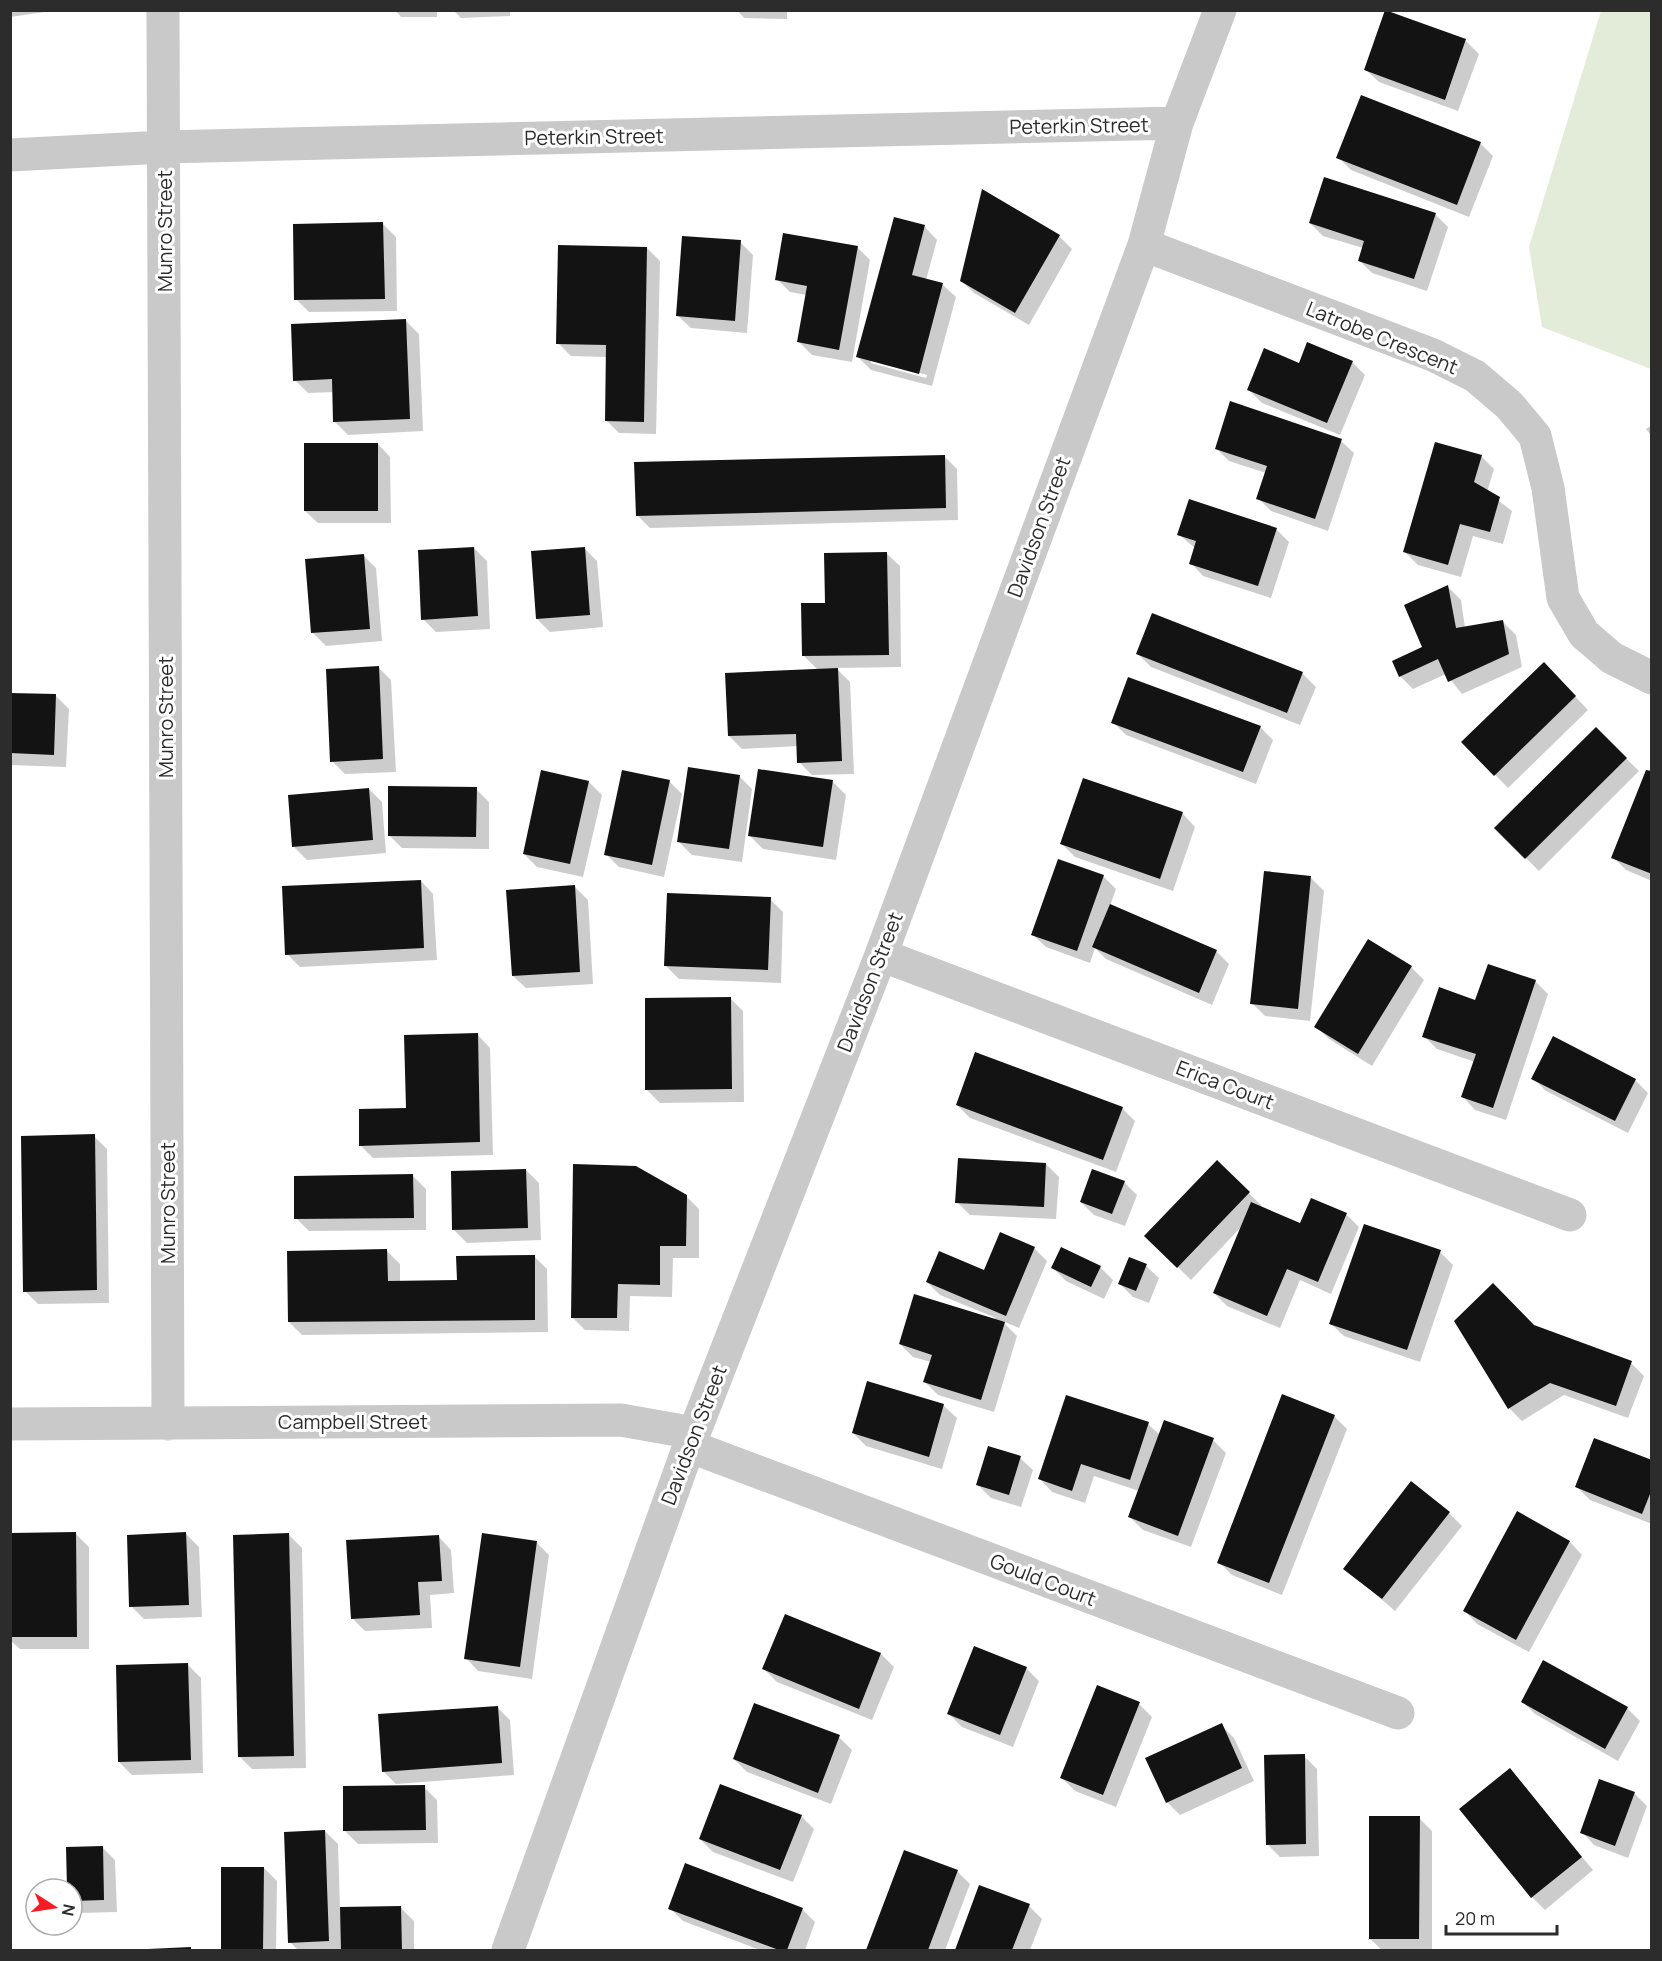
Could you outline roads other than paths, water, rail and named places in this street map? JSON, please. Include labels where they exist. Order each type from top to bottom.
[{"type":"street","name":"Munro Street","points":[[163,10],[168,1424]]},
{"type":"street","name":"Davidson Street","points":[[508,1950],[691,1439],[881,956],[1143,245],[1177,123],[1220,10]]},
{"type":"street","name":"Peterkin Street","points":[[10,155],[164,147],[1177,123]]},
{"type":"street","name":"Latrobe Crescent","points":[[1143,245],[1433,355],[1475,376],[1509,405],[1535,436],[1548,488],[1563,598],[1568,607],[1584,634],[1612,658],[1652,678]]},
{"type":"street","name":"Erica Court","points":[[881,956],[1570,1215]]},
{"type":"street","name":"Campbell Street","points":[[10,1424],[621,1420],[691,1439]]},
{"type":"street","name":"Gould Court","points":[[691,1439],[1398,1713]]}]
